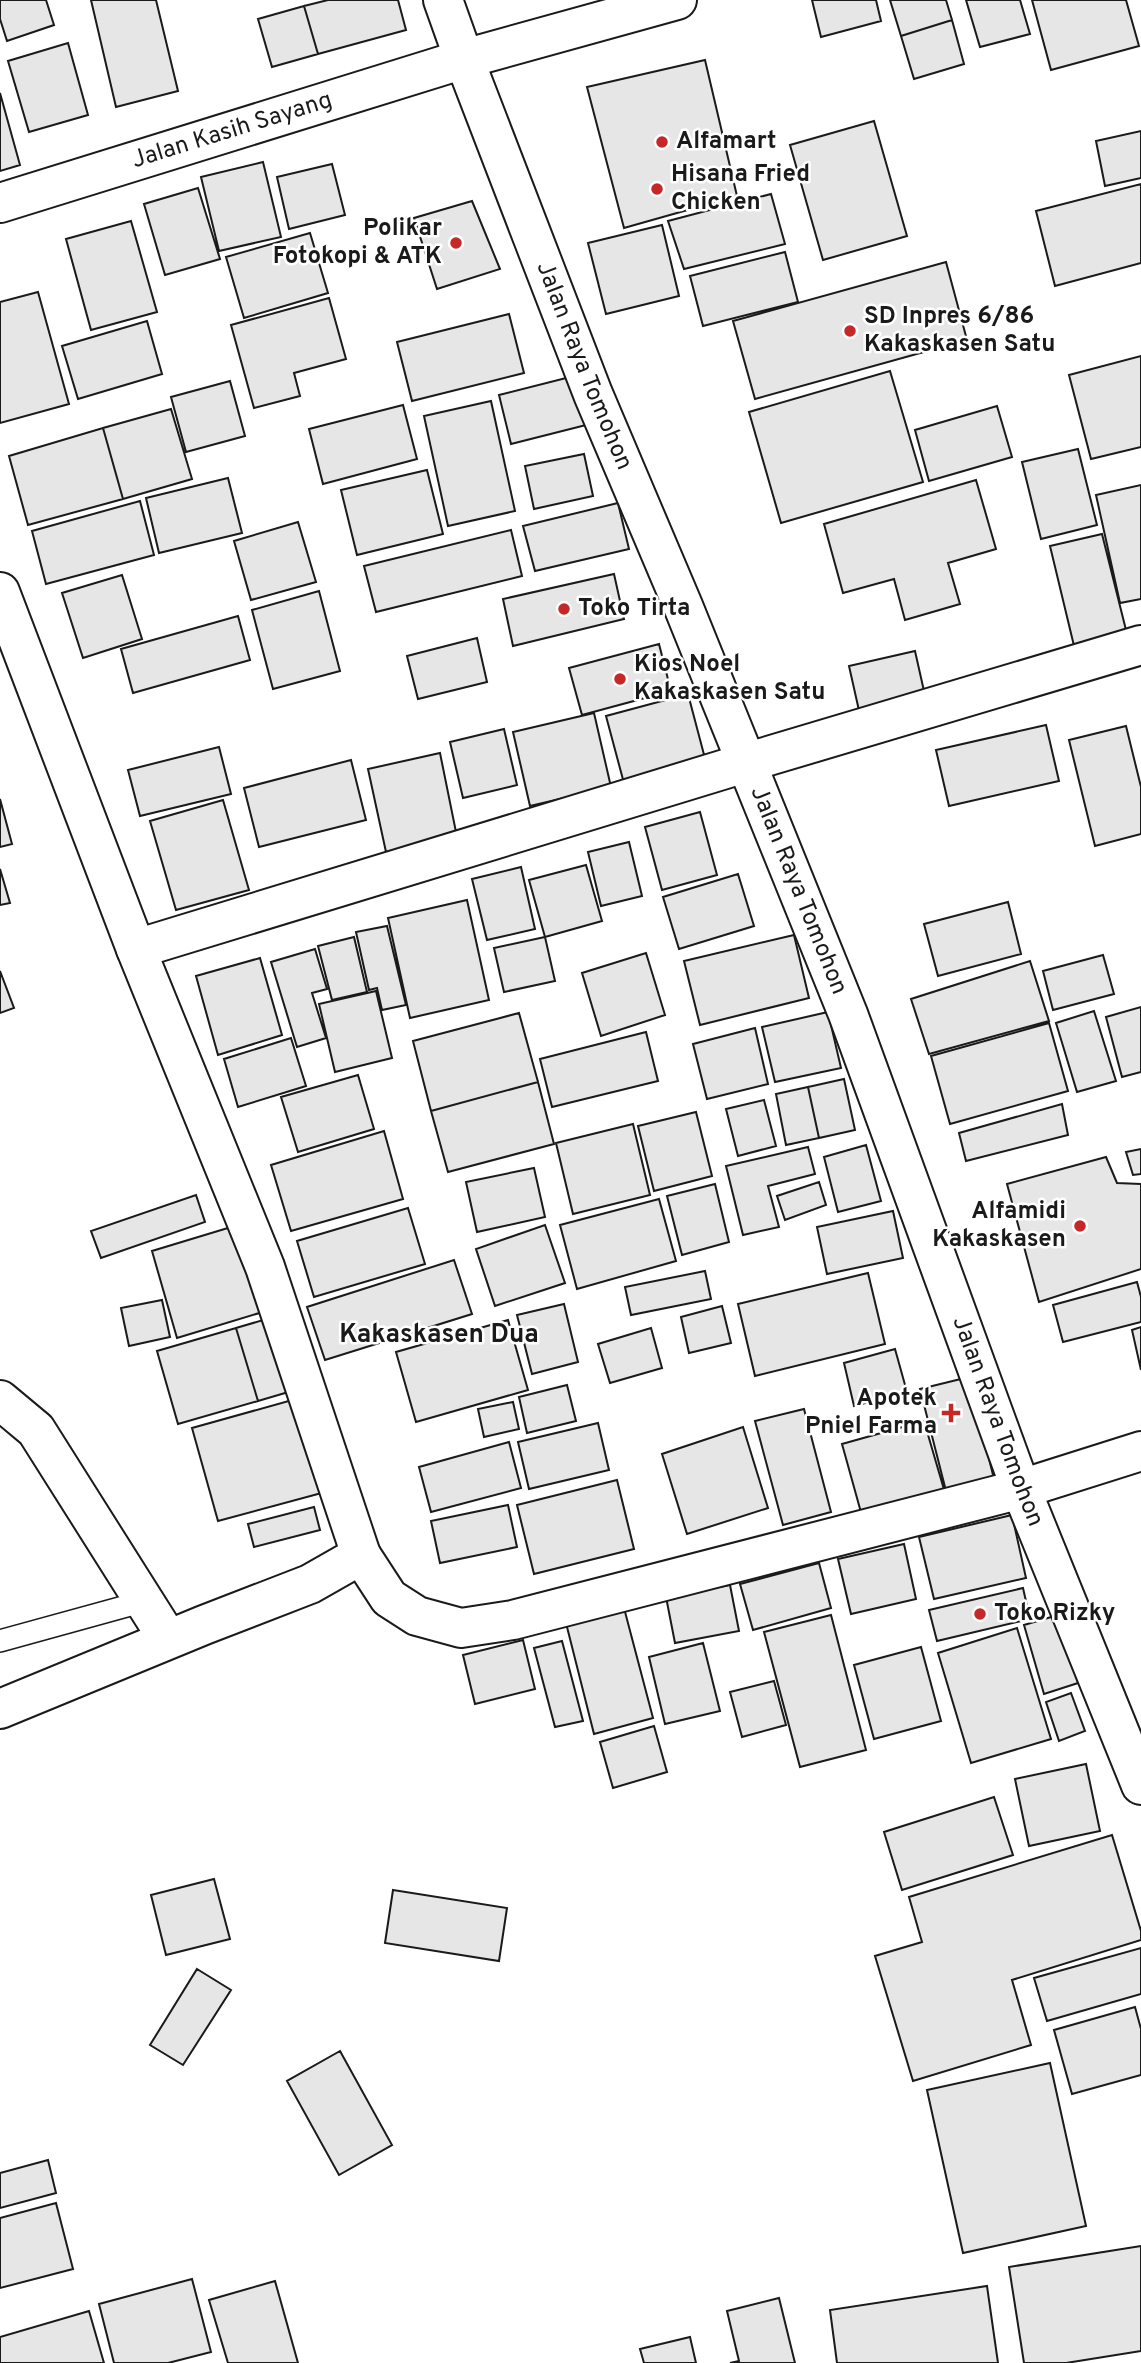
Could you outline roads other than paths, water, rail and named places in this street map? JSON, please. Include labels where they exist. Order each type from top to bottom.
[{"type":"main road","name":"Jalan Raya Tomohon","points":[[443,0],[593,394],[683,606],[848,1014],[1021,1489],[1141,1785]]},
{"type":"main road","name":"Jalan Kasih Sayang","points":[[0,202],[464,59],[677,0]]},
{"type":"main road","points":[[0,592],[15,668],[136,949],[265,1267],[361,1555],[389,1598],[417,1616],[461,1628],[526,1616],[1021,1489],[1141,1451]]},
{"type":"main road","points":[[136,949],[1141,645]]},
{"type":"main road","points":[[0,1400],[36,1430],[168,1639]]},
{"type":"main road","points":[[0,1709],[310,1584],[361,1555]]},
{"type":"lane","points":[[0,1641],[145,1601]]},
{"type":"place","name":"Alfamart","points":[[662,142]]},
{"type":"place","name":"Hisana Fried Chicken","points":[[657,189]]},
{"type":"place","name":"Polikar Fotokopi & ATK","points":[[456,243]]},
{"type":"place","name":"SD Inpres 6/86 Kakaskasen Satu","points":[[850,331]]},
{"type":"place","name":"Toko Tirta","points":[[564,609]]},
{"type":"place","name":"Kios Noel Kakaskasen Satu","points":[[620,679]]},
{"type":"place","name":"Alfamidi Kakaskasen","points":[[1080,1226]]},
{"type":"place","name":"Apotek Pniel Farma","points":[[951,1413]]},
{"type":"place","name":"Toko Rizky","points":[[980,1614]]},
{"type":"district","name":"Kakaskasen Dua","points":[[439,1335]]}]
